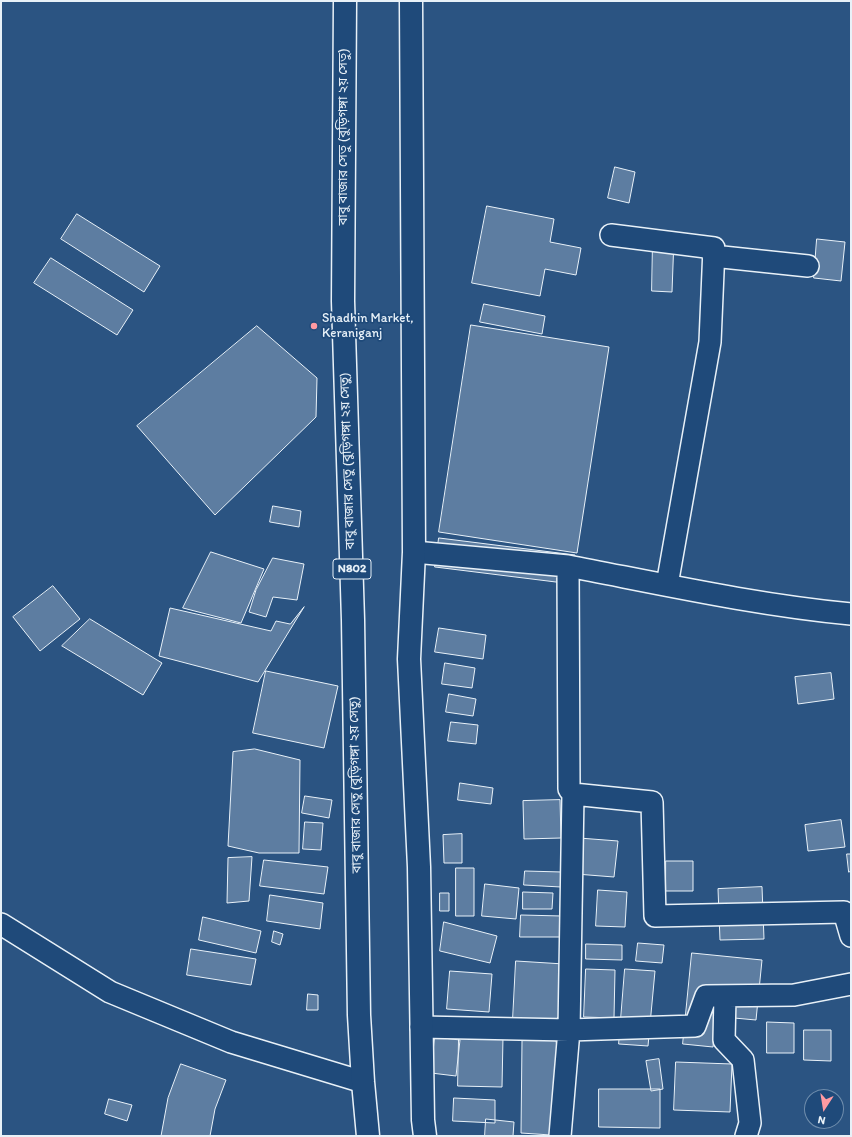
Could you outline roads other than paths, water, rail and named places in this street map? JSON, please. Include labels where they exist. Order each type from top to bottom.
[{"type":"highway","name":"বাবু বাজার সেতু (বুড়িগঙ্গা ২য় সেতু)","points":[[345,1],[343,301],[353,612],[359,1015],[368,1136]]},
{"type":"highway","points":[[411,1],[414,552],[409,659],[419,867],[423,1120],[425,1136]]},
{"type":"street","points":[[611,235],[714,248],[710,342],[667,585]]},
{"type":"street","points":[[713,256],[808,266]]},
{"type":"street","points":[[414,552],[568,566],[806,610],[851,614]]},
{"type":"street","points":[[560,1136],[569,1030],[573,794],[569,789],[568,566]]},
{"type":"street","points":[[573,794],[652,802],[655,916],[847,912],[851,936]]},
{"type":"street","points":[[1,924],[110,992],[231,1042],[363,1082]]},
{"type":"street","points":[[421,1027],[569,1030],[695,1026],[706,996],[794,995],[851,984]]},
{"type":"street","points":[[725,996],[724,1040],[743,1060],[750,1123],[746,1136]]},
{"type":"place","name":"Shadhin Market, Keraniganj","points":[[314,326]]}]
